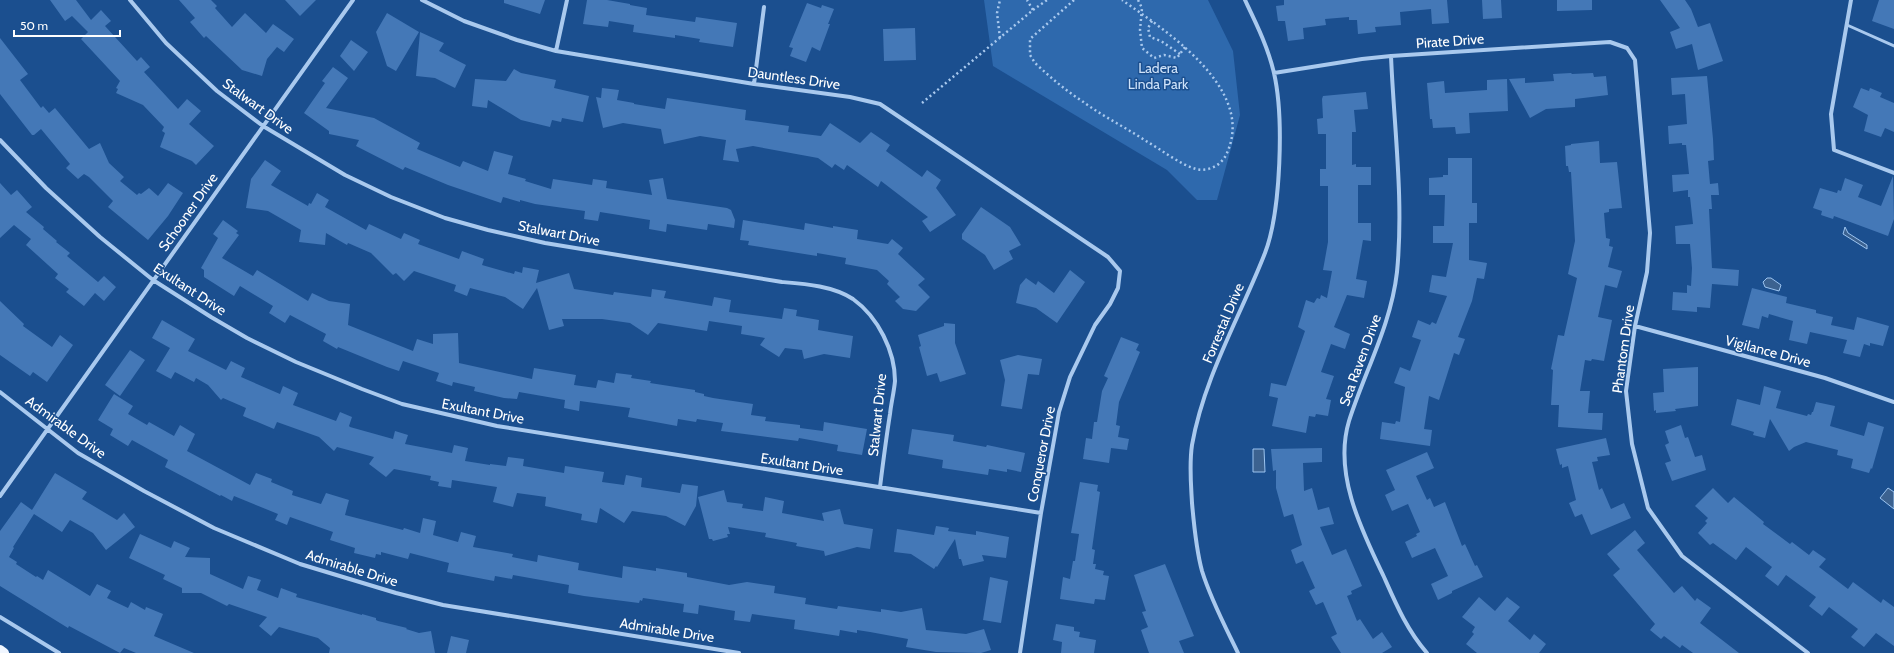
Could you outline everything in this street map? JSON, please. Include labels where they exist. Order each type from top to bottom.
[{"type":"main road","points":[[0,650],[4,653]]},
{"type":"street","name":"Stalwart Drive","points":[[130,0],[166,43],[217,91],[263,126],[345,175],[391,197],[445,218],[488,230],[545,243],[782,282],[810,285],[832,290],[853,299],[870,316],[883,334],[891,354],[895,381],[880,487]]},
{"type":"street","name":"Schooner Drive","points":[[0,496],[352,0]]},
{"type":"street","name":"Dauntless Drive","points":[[422,0],[464,21],[517,40],[556,51],[754,84],[850,97],[880,104],[1108,257],[1120,271]]},
{"type":"street","points":[[556,51],[567,0]]},
{"type":"street","name":"Forrestal Drive","points":[[1238,653],[1213,602],[1202,571],[1194,523],[1190,478],[1192,454],[1199,415],[1208,385],[1265,252],[1273,226],[1280,153],[1274,74],[1261,32],[1245,0]]},
{"type":"street","points":[[1852,0],[1831,114],[1834,150],[1894,173]]},
{"type":"street","points":[[754,84],[764,7]]},
{"type":"street","name":"Pirate Drive","points":[[1274,74],[1362,59],[1391,56],[1610,42],[1627,48]]},
{"type":"street","name":"Phantom Drive","points":[[1627,48],[1635,60],[1650,234],[1647,272],[1635,326],[1626,391],[1632,444],[1648,508],[1682,556],[1808,653]]},
{"type":"street","name":"Sea Raven Drive","points":[[1391,56],[1400,209],[1397,271],[1393,300],[1385,326],[1348,423],[1345,446],[1346,472],[1350,491],[1363,531],[1402,617],[1417,642],[1427,653]]},
{"type":"street","name":"Exultant Drive","points":[[0,140],[46,188],[100,237],[153,280],[217,321],[296,362],[402,404],[497,426],[1041,513]]},
{"type":"street","name":"Conqueror Drive","points":[[1020,653],[1041,513],[1059,412],[1070,377],[1095,325],[1110,304],[1118,288],[1120,271]]},
{"type":"street","name":"Vigilance Drive","points":[[1635,326],[1825,378],[1894,402]]},
{"type":"street","name":"Admirable Drive","points":[[0,392],[78,454],[214,528],[300,564],[396,593],[443,605],[739,653]]},
{"type":"street","points":[[0,617],[59,653]]},
{"type":"lane","points":[[1847,25],[1894,46]]},
{"type":"path","points":[[1000,0],[997,14],[1000,38]]},
{"type":"path","points":[[1027,0],[1033,10]]},
{"type":"path","points":[[922,103],[1033,10],[1048,0]]},
{"type":"path","points":[[1074,0],[1030,39],[1030,55],[1034,63],[1062,87],[1102,114],[1174,158],[1197,169],[1208,170],[1223,162],[1229,150],[1233,130],[1230,110],[1226,97],[1215,80],[1185,48],[1143,14],[1122,0]]},
{"type":"path","points":[[1138,0],[1143,14],[1140,30],[1142,48],[1154,58],[1164,55],[1177,58],[1185,48]]},
{"type":"path","points":[[1152,21],[1148,28],[1150,37],[1161,41],[1180,54]]},
{"type":"green space","name":"Ladera Linda Park","points":[[984,0],[1208,0],[1233,51],[1240,115],[1217,200],[1197,200],[1167,170],[993,66]]},
{"type":"shaded area","points":[[1845,227],[1848,233],[1867,245],[1867,249],[1843,234]]},
{"type":"shaded area","points":[[1767,278],[1771,278],[1781,285],[1779,291],[1765,287],[1763,282]]},
{"type":"shaded area","points":[[1253,449],[1264,449],[1265,472],[1253,472]]},
{"type":"shaded area","points":[[1888,488],[1894,492],[1894,509],[1880,498]]},
{"type":"building","points":[[50,0],[76,0],[91,20],[101,10],[111,21],[105,26],[137,61],[141,57],[150,67],[144,72],[178,109],[187,99],[201,111],[189,124],[214,146],[196,165],[192,161],[160,147],[165,133],[162,131],[164,127],[143,105],[116,93],[118,89],[116,88],[120,81],[81,39],[88,32],[72,16],[65,21]]},
{"type":"building","points":[[179,0],[211,0],[217,6],[215,8],[232,27],[245,13],[266,33],[273,24],[294,39],[284,52],[277,47],[267,59],[262,76],[242,70],[206,36],[204,38],[190,22],[195,18]]},
{"type":"building","points":[[285,0],[316,0],[300,16]]},
{"type":"building","points":[[504,0],[545,0],[540,14],[504,3]]},
{"type":"building","points":[[587,0],[607,0],[647,8],[646,15],[695,22],[696,17],[737,23],[733,47],[699,42],[700,39],[675,35],[675,38],[633,32],[634,25],[609,21],[608,27],[583,24]]},
{"type":"building","points":[[1284,0],[1447,0],[1449,23],[1432,24],[1431,9],[1400,12],[1401,25],[1375,27],[1376,32],[1358,34],[1357,20],[1349,20],[1349,17],[1325,19],[1326,25],[1303,28],[1304,39],[1288,41],[1285,21],[1278,21],[1276,6],[1284,5]]},
{"type":"building","points":[[1482,0],[1501,0],[1502,18],[1483,19]]},
{"type":"building","points":[[1557,0],[1592,0],[1592,10],[1557,11]]},
{"type":"building","points":[[1660,0],[1685,0],[1691,9],[1698,27],[1710,23],[1723,61],[1698,70],[1692,44],[1676,49],[1670,32],[1680,28]]},
{"type":"building","points":[[1879,0],[1894,0],[1894,29],[1872,21]]},
{"type":"building","points":[[807,3],[821,8],[822,5],[834,9],[820,51],[812,47],[806,62],[790,56],[793,48],[789,47]]},
{"type":"building","points":[[387,13],[419,32],[396,71],[387,66],[376,32]]},
{"type":"building","points":[[915,28],[916,60],[884,61],[883,29]]},
{"type":"building","points":[[420,32],[444,43],[439,51],[466,65],[455,88],[435,78],[416,76]]},
{"type":"building","points":[[0,38],[28,74],[20,80],[41,108],[43,106],[49,113],[55,108],[89,149],[100,143],[109,163],[124,177],[120,181],[137,195],[149,188],[158,196],[168,183],[183,193],[168,216],[148,240],[108,207],[113,201],[89,177],[84,174],[78,179],[66,168],[70,164],[41,129],[32,135],[0,94]]},
{"type":"building","points":[[351,40],[368,52],[354,71],[340,56]]},
{"type":"building","points":[[333,67],[348,78],[326,108],[374,118],[420,143],[417,149],[460,167],[463,161],[488,171],[494,151],[513,156],[508,174],[526,179],[525,181],[551,189],[553,179],[592,185],[593,179],[607,181],[606,188],[652,195],[649,180],[663,178],[667,199],[727,208],[731,210],[735,220],[734,228],[708,224],[707,230],[667,224],[666,232],[649,229],[650,220],[600,212],[598,221],[584,219],[585,211],[535,204],[520,200],[520,202],[503,197],[501,203],[448,185],[405,167],[403,170],[356,146],[359,140],[329,134],[329,131],[304,113],[325,83],[322,81]]},
{"type":"building","points":[[514,69],[521,73],[556,80],[554,88],[589,96],[583,122],[562,118],[561,122],[552,120],[550,127],[521,120],[488,100],[487,108],[472,106],[475,79],[506,81]]},
{"type":"building","points":[[1593,73],[1594,77],[1606,76],[1608,95],[1575,99],[1575,107],[1546,109],[1530,118],[1509,79],[1525,78],[1525,83],[1554,81],[1553,74]]},
{"type":"building","points":[[1707,76],[1714,160],[1708,161],[1710,184],[1718,183],[1719,195],[1711,195],[1712,209],[1709,209],[1712,268],[1739,270],[1738,286],[1712,284],[1710,308],[1697,307],[1697,312],[1672,310],[1673,292],[1687,293],[1687,285],[1691,286],[1692,268],[1690,244],[1676,244],[1675,226],[1693,224],[1688,190],[1673,192],[1672,175],[1689,174],[1686,145],[1682,145],[1682,143],[1669,144],[1668,126],[1687,124],[1685,94],[1672,95],[1671,78]]},
{"type":"building","points":[[1507,79],[1508,111],[1469,113],[1470,133],[1456,134],[1455,127],[1433,128],[1432,119],[1430,119],[1427,83],[1444,81],[1445,93],[1487,90],[1487,80]]},
{"type":"building","points":[[602,88],[619,90],[617,100],[665,109],[667,98],[746,110],[745,120],[789,126],[788,132],[821,136],[830,123],[860,143],[871,132],[890,145],[886,151],[922,177],[927,170],[941,180],[936,188],[956,215],[930,232],[922,221],[928,217],[881,181],[878,187],[847,165],[844,170],[835,164],[832,168],[818,158],[753,146],[736,149],[739,162],[723,160],[726,140],[700,136],[664,144],[661,129],[623,123],[603,128],[596,97],[601,98]]},
{"type":"building","points":[[1861,88],[1869,91],[1870,88],[1882,93],[1880,97],[1894,103],[1894,132],[1885,128],[1881,137],[1864,131],[1868,115],[1853,107]]},
{"type":"building","points":[[1366,92],[1368,109],[1354,110],[1356,132],[1352,132],[1352,165],[1356,164],[1356,167],[1371,167],[1371,185],[1358,185],[1358,223],[1371,223],[1371,241],[1363,240],[1356,279],[1367,281],[1364,298],[1347,295],[1334,327],[1350,334],[1345,349],[1331,344],[1321,372],[1334,376],[1326,399],[1331,400],[1328,416],[1316,414],[1315,417],[1309,416],[1306,433],[1272,426],[1278,398],[1269,396],[1271,383],[1286,386],[1305,331],[1298,327],[1306,300],[1314,303],[1317,298],[1320,299],[1321,295],[1327,298],[1332,271],[1323,270],[1328,242],[1328,186],[1320,186],[1320,169],[1326,169],[1326,134],[1318,134],[1317,119],[1323,118],[1322,99],[1323,96]]},
{"type":"building","points":[[1599,141],[1600,163],[1617,162],[1622,208],[1609,209],[1609,212],[1604,213],[1606,238],[1610,239],[1609,246],[1613,247],[1608,267],[1622,271],[1617,288],[1605,285],[1598,317],[1612,320],[1604,361],[1592,359],[1591,361],[1585,360],[1580,391],[1590,391],[1588,413],[1603,413],[1602,430],[1558,427],[1559,405],[1551,405],[1553,370],[1551,369],[1558,335],[1564,336],[1577,278],[1568,274],[1575,241],[1571,172],[1569,172],[1568,166],[1566,166],[1565,146]]},
{"type":"building","points":[[1448,158],[1472,158],[1472,203],[1477,203],[1477,223],[1469,223],[1469,260],[1487,263],[1484,279],[1477,278],[1472,301],[1458,337],[1465,339],[1459,355],[1454,353],[1439,400],[1429,396],[1424,429],[1432,430],[1430,446],[1380,439],[1382,422],[1395,424],[1396,421],[1400,422],[1405,387],[1394,383],[1400,367],[1410,371],[1421,340],[1412,337],[1418,320],[1430,325],[1432,322],[1436,324],[1447,296],[1429,292],[1432,275],[1446,277],[1453,243],[1433,243],[1433,226],[1444,226],[1445,195],[1429,195],[1429,178],[1448,175]]},
{"type":"building","points":[[265,160],[281,171],[271,185],[308,206],[309,203],[311,204],[317,193],[329,200],[325,207],[366,230],[369,224],[401,239],[404,233],[420,240],[418,244],[459,259],[462,251],[484,259],[482,265],[514,274],[515,271],[522,273],[523,267],[539,270],[536,283],[569,273],[574,289],[613,295],[614,292],[651,297],[652,289],[666,291],[664,298],[712,306],[714,297],[731,300],[729,312],[782,319],[784,308],[797,310],[796,316],[819,320],[818,330],[853,336],[850,358],[824,354],[804,359],[802,350],[785,348],[779,357],[760,345],[765,338],[741,334],[742,326],[709,321],[707,331],[658,323],[648,335],[630,323],[602,319],[562,319],[564,326],[549,330],[537,288],[523,309],[505,297],[470,288],[467,296],[454,291],[456,285],[414,271],[404,281],[396,273],[393,275],[371,253],[348,243],[347,245],[326,233],[325,245],[299,242],[301,230],[268,211],[246,208],[251,179]]},
{"type":"building","points":[[1893,176],[1894,219],[1888,236],[1834,216],[1833,219],[1821,215],[1822,211],[1813,208],[1820,188],[1837,193],[1838,190],[1841,191],[1845,178],[1863,185],[1858,197],[1881,206]]},
{"type":"building","points":[[0,183],[11,195],[17,190],[32,207],[26,212],[44,227],[43,229],[57,241],[56,242],[70,253],[67,256],[98,282],[104,276],[116,287],[104,301],[95,293],[84,306],[66,292],[69,289],[55,278],[58,274],[26,245],[31,239],[14,225],[0,238]]},
{"type":"building","points":[[981,207],[1010,227],[1021,245],[1009,251],[1013,259],[994,270],[985,255],[962,239],[962,234]]},
{"type":"building","points":[[223,220],[238,231],[236,233],[239,235],[222,258],[253,276],[257,270],[308,301],[312,293],[329,301],[350,304],[348,325],[413,351],[417,339],[433,344],[433,334],[458,333],[459,363],[532,379],[534,368],[576,375],[574,385],[596,388],[598,380],[614,383],[616,373],[632,375],[631,378],[651,381],[650,383],[695,390],[695,392],[704,394],[704,396],[753,404],[751,415],[766,417],[765,421],[800,425],[800,428],[823,431],[824,422],[867,429],[862,455],[837,451],[838,445],[799,438],[798,441],[721,431],[723,423],[697,419],[696,422],[678,419],[677,426],[628,417],[630,408],[580,401],[579,411],[564,408],[565,400],[519,392],[517,399],[504,398],[474,391],[475,387],[453,382],[452,386],[436,381],[439,373],[403,361],[399,371],[338,347],[337,349],[323,341],[326,334],[290,315],[285,323],[269,313],[273,306],[240,286],[234,296],[204,277],[204,270],[201,268],[218,238],[213,234]]},
{"type":"building","points":[[743,220],[804,230],[805,223],[833,228],[833,226],[858,230],[857,239],[888,244],[892,239],[903,248],[898,254],[925,279],[918,285],[930,297],[916,311],[903,309],[895,301],[900,297],[887,284],[889,281],[877,270],[845,264],[846,258],[817,253],[817,256],[748,245],[749,241],[740,240]]},
{"type":"building","points":[[1070,270],[1085,282],[1057,323],[1036,308],[1016,303],[1020,285],[1026,278],[1036,285],[1038,281],[1054,293]]},
{"type":"building","points":[[1752,288],[1787,297],[1786,303],[1816,310],[1816,313],[1833,317],[1831,325],[1854,330],[1857,317],[1889,326],[1883,346],[1870,343],[1870,346],[1864,344],[1860,357],[1843,353],[1847,340],[1810,332],[1807,344],[1789,340],[1793,321],[1769,314],[1768,318],[1762,316],[1759,329],[1742,325]]},
{"type":"building","points":[[0,301],[24,324],[23,326],[52,347],[60,335],[73,345],[47,382],[33,372],[30,376],[0,355]]},
{"type":"building","points":[[162,320],[195,339],[188,351],[226,370],[231,361],[245,368],[241,377],[280,394],[283,386],[298,393],[293,405],[336,421],[340,412],[352,417],[350,427],[393,439],[395,431],[408,435],[405,444],[452,453],[454,445],[468,448],[465,461],[506,466],[508,457],[524,459],[523,466],[564,473],[565,466],[604,472],[602,482],[624,485],[626,475],[642,478],[641,487],[680,493],[682,484],[698,486],[696,506],[685,526],[666,516],[632,511],[624,523],[600,508],[597,523],[581,520],[582,514],[545,506],[546,497],[517,493],[513,507],[493,502],[497,487],[452,480],[451,488],[438,486],[439,482],[430,480],[431,476],[394,469],[386,477],[369,464],[374,457],[337,447],[334,451],[319,437],[277,422],[274,429],[243,416],[246,408],[223,398],[221,400],[208,385],[196,378],[194,382],[175,372],[171,379],[156,371],[170,348],[152,338]]},
{"type":"building","points":[[944,323],[955,324],[955,343],[966,374],[940,382],[937,373],[927,376],[919,347],[921,346],[918,335],[944,326]]},
{"type":"building","points":[[1121,337],[1139,344],[1136,350],[1140,352],[1119,402],[1116,425],[1120,426],[1118,437],[1129,439],[1127,450],[1111,448],[1109,463],[1083,459],[1086,438],[1092,439],[1094,422],[1097,422],[1102,391],[1108,378],[1104,376]]},
{"type":"building","points":[[130,350],[145,360],[120,396],[105,385]]},
{"type":"building","points":[[1018,355],[1042,359],[1039,375],[1028,374],[1022,409],[1001,406],[1005,380],[1000,360]]},
{"type":"building","points":[[1698,367],[1698,406],[1675,409],[1676,411],[1656,413],[1656,410],[1654,411],[1653,393],[1664,392],[1663,369]]},
{"type":"building","points":[[1764,386],[1781,391],[1776,408],[1807,416],[1808,414],[1811,415],[1813,412],[1816,402],[1835,406],[1830,426],[1864,436],[1868,422],[1884,427],[1872,469],[1871,468],[1869,473],[1851,468],[1853,459],[1837,455],[1838,450],[1806,442],[1789,451],[1770,419],[1765,438],[1753,435],[1754,432],[1731,425],[1737,399],[1760,405]]},
{"type":"building","points":[[114,394],[133,406],[128,414],[147,425],[149,422],[174,436],[180,425],[195,434],[187,451],[250,485],[256,473],[272,479],[271,482],[293,491],[292,495],[321,504],[326,493],[349,500],[345,515],[420,533],[423,518],[436,521],[433,535],[458,542],[461,532],[476,536],[473,547],[513,554],[512,557],[537,562],[538,555],[579,563],[578,570],[622,578],[623,566],[656,571],[656,568],[687,573],[687,577],[729,585],[747,582],[775,586],[774,593],[806,598],[805,604],[837,609],[838,606],[881,612],[881,609],[901,612],[922,608],[926,630],[966,634],[984,629],[991,650],[981,653],[936,652],[906,647],[908,639],[870,632],[857,630],[857,633],[840,630],[839,636],[794,629],[795,620],[752,614],[750,622],[734,620],[735,611],[699,605],[698,614],[683,612],[684,604],[643,598],[639,603],[584,596],[568,593],[569,585],[513,575],[512,579],[495,576],[494,581],[447,572],[449,563],[410,553],[408,559],[381,552],[381,555],[376,554],[375,558],[354,553],[355,548],[330,540],[333,532],[290,517],[287,525],[275,520],[278,514],[234,496],[232,501],[221,495],[220,496],[165,467],[168,460],[132,440],[128,446],[110,435],[113,429],[98,420]]},
{"type":"building","points":[[1681,425],[1685,438],[1688,437],[1695,457],[1702,455],[1706,470],[1672,481],[1665,463],[1671,461],[1665,445],[1669,443],[1665,431]]},
{"type":"building","points":[[912,429],[954,435],[953,441],[986,447],[987,445],[1025,453],[1021,472],[1007,469],[1007,472],[989,469],[988,475],[942,468],[943,460],[908,454]]},
{"type":"building","points":[[1606,438],[1610,455],[1597,457],[1598,461],[1592,462],[1599,490],[1602,488],[1611,509],[1624,503],[1631,518],[1591,535],[1582,514],[1575,517],[1569,503],[1576,500],[1568,466],[1562,468],[1562,464],[1560,465],[1556,449]]},
{"type":"building","points":[[1322,448],[1322,462],[1303,463],[1304,491],[1312,488],[1318,510],[1329,507],[1334,524],[1320,527],[1332,555],[1346,549],[1362,586],[1351,591],[1352,594],[1347,596],[1357,621],[1360,619],[1373,639],[1382,632],[1392,647],[1382,653],[1341,653],[1331,637],[1337,634],[1323,602],[1316,605],[1309,591],[1315,588],[1303,561],[1296,564],[1291,550],[1302,545],[1293,514],[1284,517],[1276,488],[1276,470],[1273,471],[1271,449]]},
{"type":"building","points":[[1427,452],[1434,468],[1416,476],[1427,500],[1430,498],[1434,507],[1445,502],[1462,546],[1465,544],[1475,566],[1477,565],[1483,577],[1452,591],[1452,593],[1438,600],[1431,584],[1448,576],[1435,548],[1412,558],[1405,542],[1417,536],[1416,534],[1420,532],[1408,504],[1392,511],[1385,495],[1395,490],[1386,470]]},
{"type":"building","points":[[55,473],[87,492],[82,499],[117,520],[124,513],[135,527],[106,550],[93,533],[70,520],[62,532],[34,514],[13,547],[14,548],[9,557],[17,562],[16,564],[43,580],[48,570],[90,596],[97,584],[111,591],[107,598],[128,608],[131,602],[145,610],[146,607],[163,614],[154,636],[194,653],[136,653],[124,648],[120,653],[69,626],[68,628],[0,586],[0,531],[21,502],[32,510]]},
{"type":"building","points":[[1080,482],[1098,485],[1097,491],[1100,492],[1092,549],[1095,550],[1093,564],[1096,564],[1095,569],[1104,571],[1103,575],[1109,576],[1105,600],[1095,599],[1094,604],[1060,599],[1063,577],[1070,579],[1073,561],[1075,561],[1079,534],[1071,533]]},
{"type":"building","points":[[1713,488],[1728,503],[1734,497],[1764,522],[1763,524],[1790,544],[1792,542],[1809,555],[1813,550],[1826,559],[1819,567],[1848,589],[1853,582],[1881,603],[1883,599],[1894,607],[1894,646],[1876,633],[1864,647],[1851,637],[1858,629],[1829,607],[1822,616],[1809,606],[1816,597],[1786,575],[1778,586],[1765,576],[1772,567],[1746,547],[1736,560],[1713,543],[1710,545],[1698,533],[1707,523],[1705,521],[1708,518],[1695,506]]},
{"type":"building","points":[[724,490],[727,502],[743,504],[742,508],[763,511],[765,497],[784,501],[782,513],[824,521],[822,513],[840,509],[844,524],[873,529],[870,549],[857,547],[825,556],[824,551],[796,546],[797,543],[765,537],[766,533],[728,527],[730,534],[727,534],[728,537],[713,541],[712,539],[709,539],[698,497]]},
{"type":"building","points":[[936,526],[949,528],[948,531],[976,535],[976,531],[1009,537],[1006,558],[982,555],[984,561],[963,566],[961,559],[959,559],[955,539],[937,567],[936,566],[934,569],[911,554],[894,552],[897,529],[934,535]]},
{"type":"building","points":[[1635,530],[1645,543],[1637,550],[1674,593],[1682,586],[1695,601],[1697,598],[1711,608],[1700,623],[1739,653],[1693,653],[1682,645],[1680,648],[1664,636],[1661,639],[1650,630],[1655,624],[1613,575],[1620,569],[1607,554]]},
{"type":"building","points":[[140,534],[171,548],[174,541],[190,548],[185,557],[210,558],[210,574],[243,589],[248,576],[261,580],[257,590],[278,598],[281,588],[297,594],[296,597],[376,618],[378,621],[407,628],[406,629],[419,633],[431,631],[435,653],[329,653],[330,648],[318,638],[279,627],[271,636],[259,626],[267,617],[229,604],[227,606],[201,593],[182,593],[182,588],[163,579],[165,575],[129,558]]},
{"type":"building","points":[[1165,564],[1194,636],[1179,641],[1184,653],[1149,653],[1141,630],[1148,627],[1142,612],[1146,611],[1134,575]]},
{"type":"building","points":[[990,577],[1008,581],[1001,623],[983,620]]},
{"type":"building","points":[[1479,597],[1495,611],[1507,597],[1520,607],[1508,621],[1530,640],[1534,634],[1546,644],[1539,653],[1477,653],[1466,644],[1474,634],[1472,632],[1475,627],[1462,617]]},
{"type":"building","points":[[1056,624],[1074,627],[1074,631],[1080,632],[1079,637],[1096,640],[1094,653],[1061,653],[1062,642],[1053,640]]},
{"type":"building","points":[[451,636],[469,640],[466,653],[447,653]]}]
